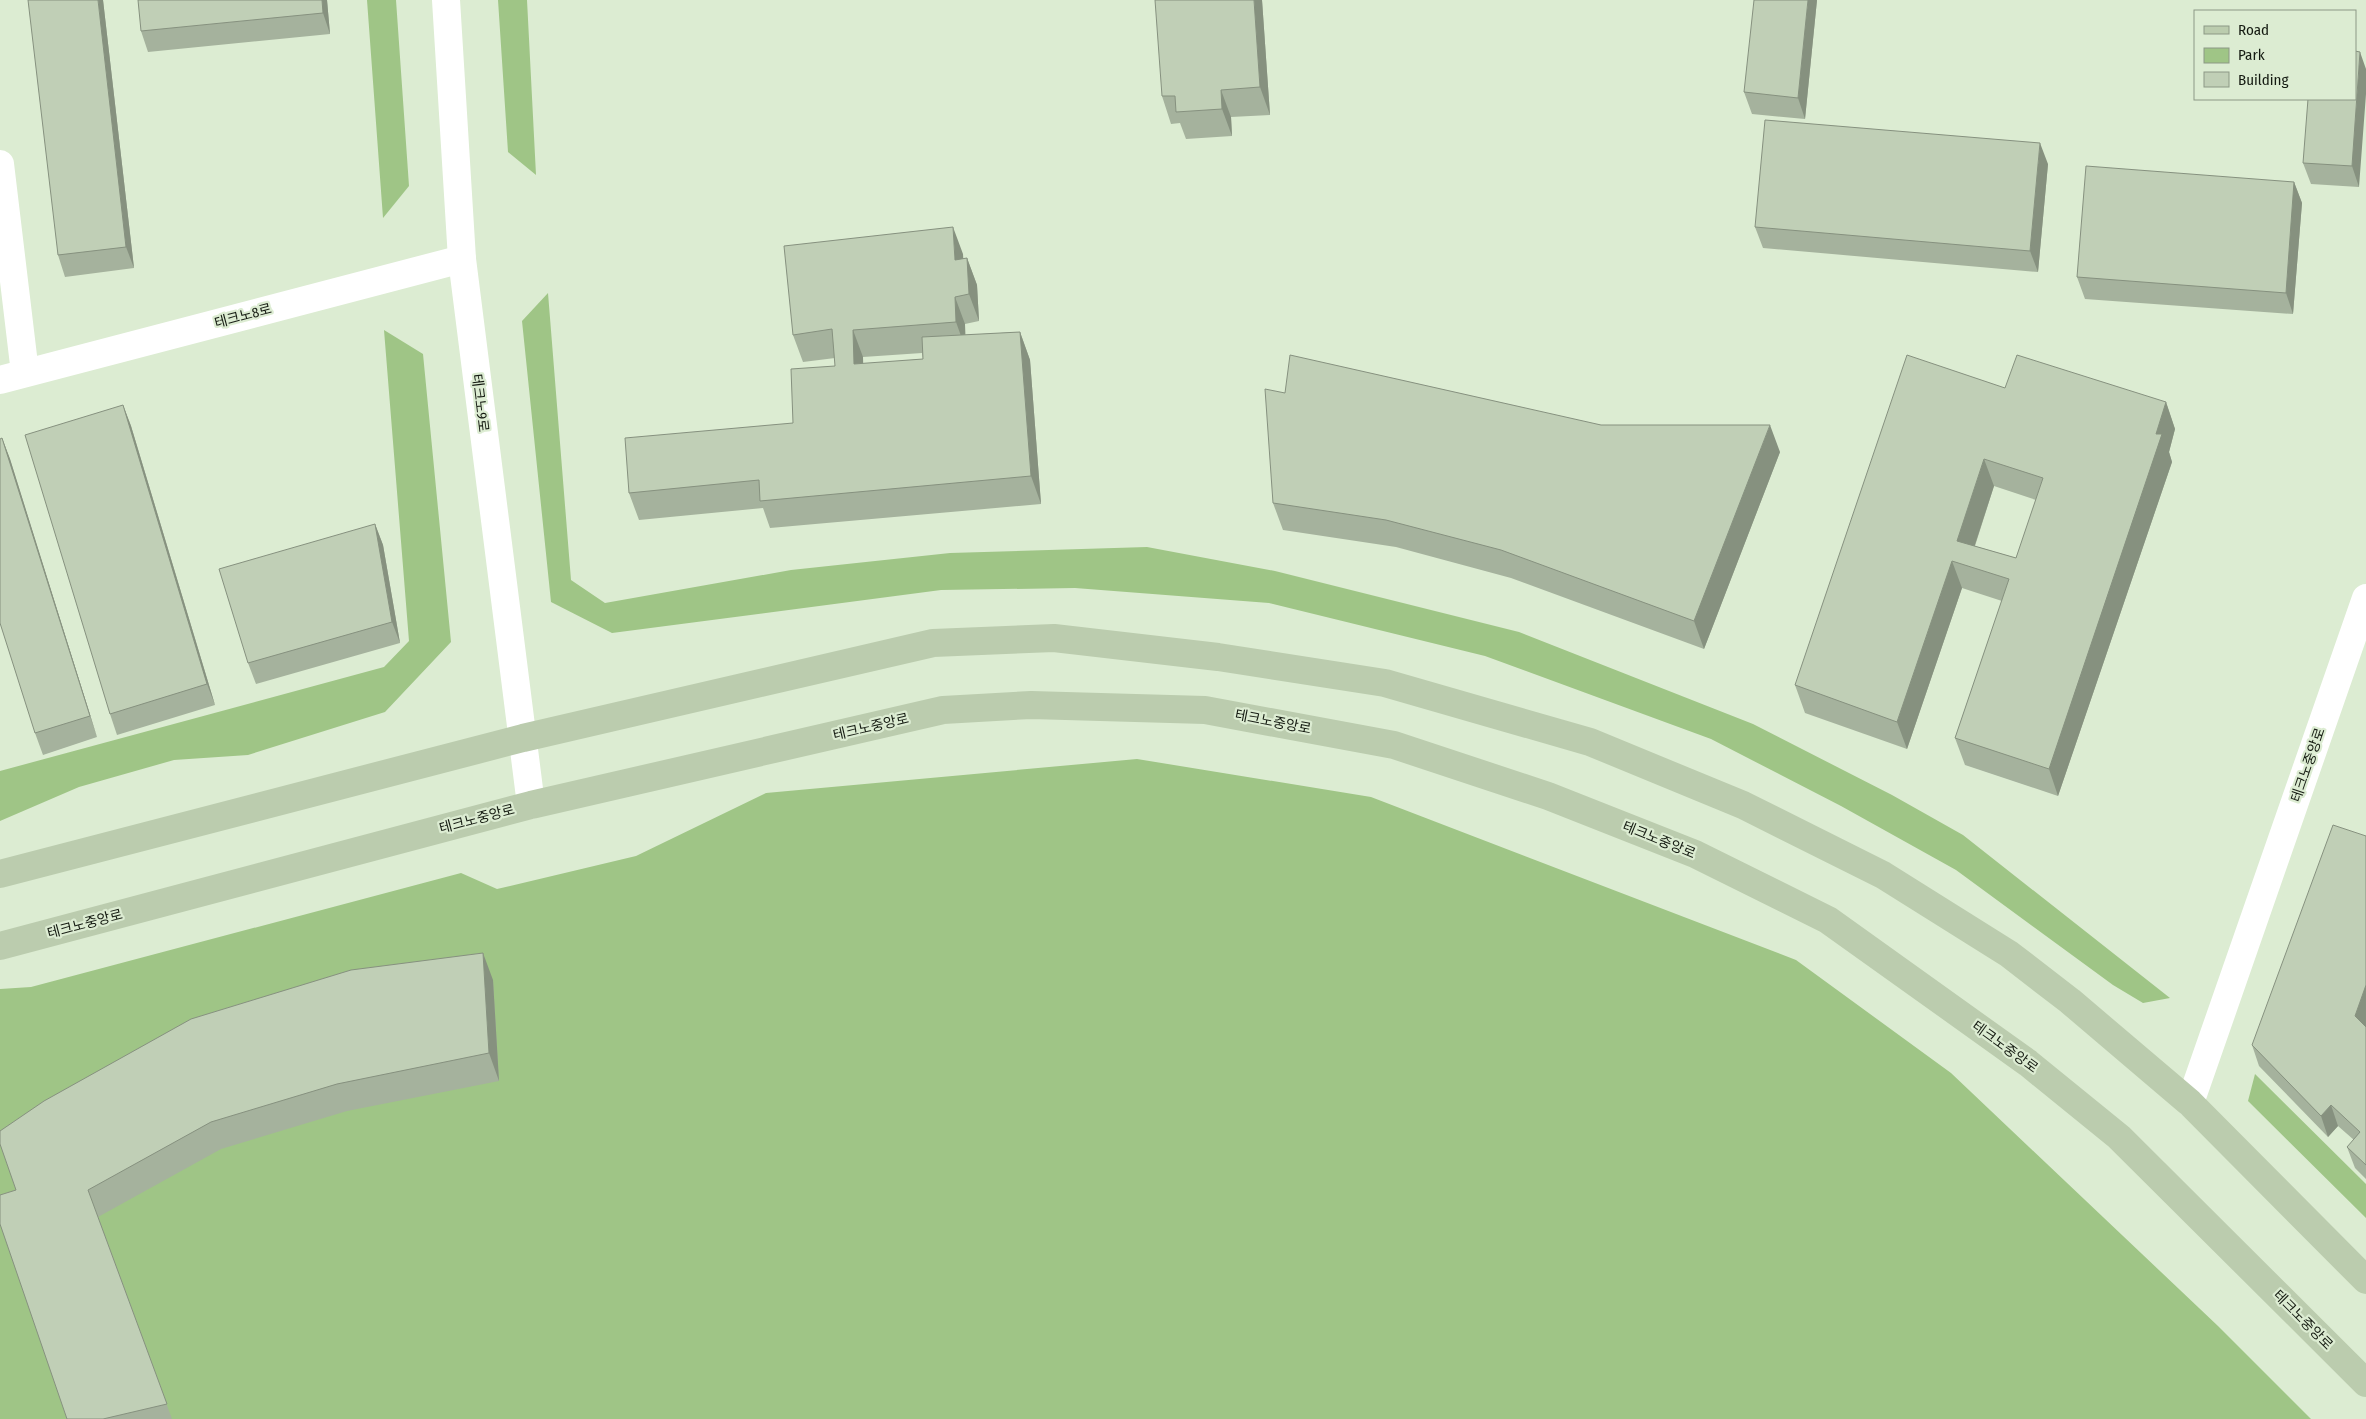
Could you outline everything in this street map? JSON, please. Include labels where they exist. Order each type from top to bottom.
[{"type":"main road","points":[[0,874],[523,738],[933,644],[1054,638],[1218,657],[1385,683],[1590,742],[1743,806],[1883,875],[2009,954],[2070,1001],[2190,1103],[2366,1280]]},
{"type":"main road","name":"테크노중앙로","points":[[0,946],[531,805],[944,710],[1031,705],[1205,710],[1394,745],[1548,796],[1695,854],[1828,920],[2028,1063],[2119,1137],[2366,1383]]},
{"type":"street","name":"테크노9로","points":[[446,0],[462,259],[531,805]]},
{"type":"street","name":"테크노8로","points":[[0,164],[12,377],[462,259]]},
{"type":"street","name":"테크노중앙로","points":[[2190,1103],[2366,598]]},
{"type":"green space","points":[[367,0],[396,0],[409,186],[383,218]]},
{"type":"green space","points":[[498,0],[527,0],[536,175],[508,152]]},
{"type":"green space","points":[[548,293],[571,580],[605,603],[791,570],[950,553],[1147,547],[1275,571],[1519,632],[1753,724],[1892,795],[1963,835],[2170,998],[2143,1003],[2113,985],[1956,870],[1841,806],[1711,739],[1485,656],[1269,603],[1075,588],[941,590],[612,633],[551,602],[522,321]]},
{"type":"green space","points":[[384,330],[423,354],[451,642],[385,712],[248,755],[174,760],[79,787],[0,821],[0,771],[384,667],[409,641]]},
{"type":"green space","points":[[1137,759],[1371,797],[1796,960],[1951,1073],[2218,1326],[2311,1419],[0,1419],[0,989],[31,987],[461,873],[497,889],[636,856],[766,793]]},
{"type":"green space","points":[[2255,1074],[2366,1184],[2366,1218],[2248,1101]]},
{"type":"building","points":[[28,0],[98,0],[126,247],[58,255]]},
{"type":"building","points":[[138,0],[322,0],[323,13],[141,31]]},
{"type":"building","points":[[1155,0],[1254,0],[1260,87],[1221,90],[1222,109],[1176,112],[1175,96],[1162,96]]},
{"type":"building","points":[[1754,0],[1808,0],[1798,98],[1744,92]]},
{"type":"building","points":[[2356,51],[2360,52],[2352,166],[2303,163],[2308,100],[2356,100]]},
{"type":"building","points":[[1765,120],[2040,143],[2030,251],[1755,227]]},
{"type":"building","points":[[2086,166],[2294,182],[2286,293],[2077,277]]},
{"type":"building","points":[[953,227],[955,260],[967,258],[969,294],[955,297],[956,322],[853,330],[854,364],[923,359],[922,337],[1020,332],[1031,476],[760,501],[759,480],[629,493],[625,438],[793,423],[791,369],[835,366],[832,329],[793,335],[784,246]]},
{"type":"building","points":[[1290,355],[1601,425],[1770,425],[1694,621],[1501,550],[1386,520],[1273,503],[1265,389],[1285,393]]},
{"type":"building","points":[[1907,355],[2005,388],[2017,355],[2166,402],[2156,434],[2162,434],[2049,769],[1955,738],[2009,579],[1952,561],[1897,722],[1795,685]],"holes":[[[1984,459],[2043,478],[2016,558],[1957,541]]]},
{"type":"building","points":[[123,405],[207,684],[110,714],[25,435]]},
{"type":"building","points":[[2,438],[90,716],[35,733],[0,623],[0,439]]},
{"type":"building","points":[[375,524],[392,622],[248,663],[219,569]]},
{"type":"building","points":[[2333,825],[2366,836],[2366,985],[2355,1016],[2366,1027],[2366,1165],[2347,1147],[2360,1132],[2331,1105],[2321,1116],[2252,1045]]},
{"type":"building","points":[[483,953],[489,1053],[337,1084],[211,1122],[88,1190],[167,1404],[103,1419],[67,1419],[0,1224],[0,1195],[16,1190],[0,1144],[0,1131],[44,1101],[191,1019],[351,970]]}]
